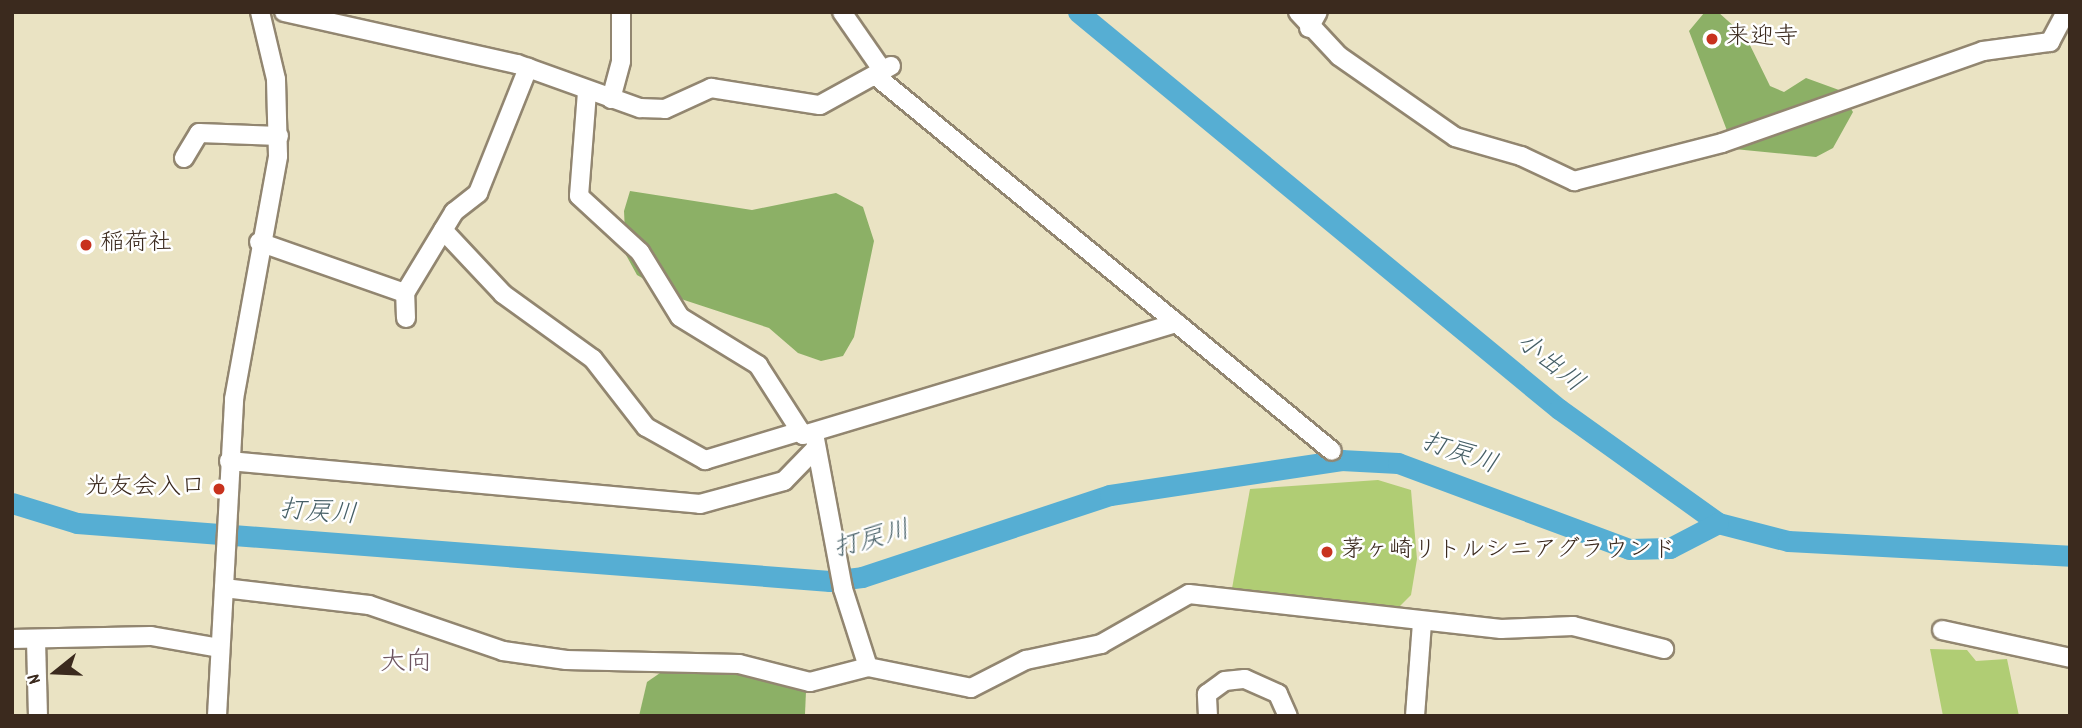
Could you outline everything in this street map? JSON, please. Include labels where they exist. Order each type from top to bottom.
[{"type":"street","points":[[217,716],[229,461],[259,242],[279,135],[276,79],[260,12]]},
{"type":"street","points":[[284,12],[528,68],[587,92],[665,109],[711,88],[820,106],[883,71]]},
{"type":"street","points":[[611,99],[621,61],[621,12]]},
{"type":"street","points":[[842,12],[883,71],[1177,323],[1332,451]]},
{"type":"street","points":[[1298,12],[1313,20],[1455,137],[1521,156],[1574,181],[1722,143],[1983,51],[2050,42],[2066,12]]},
{"type":"street","points":[[406,318],[405,293],[443,230],[478,193],[528,68]]},
{"type":"street","points":[[587,92],[579,196],[640,252],[680,317],[758,365],[810,438],[843,589],[868,667]]},
{"type":"street","points":[[184,158],[200,133],[279,135]]},
{"type":"street","points":[[443,230],[503,294],[593,359],[646,427],[705,460],[810,438],[1177,323]]},
{"type":"street","points":[[259,242],[405,293]]},
{"type":"street","points":[[229,461],[700,504],[784,481],[810,438]]},
{"type":"street","points":[[223,588],[369,605],[480,647],[566,660],[739,664],[810,682],[868,667],[971,688],[1026,660],[1101,644],[1189,594],[1422,622],[1542,631],[1573,626],[1664,649]]},
{"type":"street","points":[[1415,716],[1422,622]]},
{"type":"street","points":[[1942,630],[2070,658]]},
{"type":"street","points":[[12,639],[151,636],[219,648]]},
{"type":"street","points":[[36,640],[38,716]]},
{"type":"street","points":[[1208,716],[1207,694],[1225,681],[1245,679],[1278,694],[1288,716]]},
{"type":"green space","points":[[1718,12],[1746,37],[1770,86],[1784,92],[1806,78],[1839,90],[1853,112],[1833,148],[1816,157],[1734,149],[1689,31],[1704,13]]},
{"type":"green space","points":[[630,191],[752,210],[836,193],[863,207],[874,241],[854,337],[843,356],[821,361],[798,353],[769,328],[675,297],[637,275],[626,255],[624,211]]},
{"type":"green space","name":"茅ヶ崎リトルシニアグラウンド","points":[[1378,480],[1411,490],[1417,559],[1411,595],[1399,607],[1231,594],[1250,489]]},
{"type":"green space","points":[[1930,649],[1967,650],[1976,661],[2007,659],[2019,716],[1943,716]]},
{"type":"green space","points":[[729,669],[798,680],[806,691],[805,714],[639,716],[647,682],[660,673]]},
{"type":"waterway","name":"小出川","points":[[1078,12],[1559,409],[1718,523],[1788,541],[2070,556]]},
{"type":"waterway","name":"打戻川","points":[[12,503],[77,523],[830,581],[862,577],[1110,495],[1341,460],[1398,463],[1629,549],[1670,548],[1718,523]]},
{"type":"place","name":"来迎寺","points":[[1712,39]]},
{"type":"place","name":"稲荷社","points":[[86,245]]},
{"type":"place","name":"光友会入口","points":[[219,489]]},
{"type":"place","name":"茅ヶ崎リトルシニアグラウンド","points":[[1327,552]]},
{"type":"district","name":"大向","points":[[406,664]]}]
